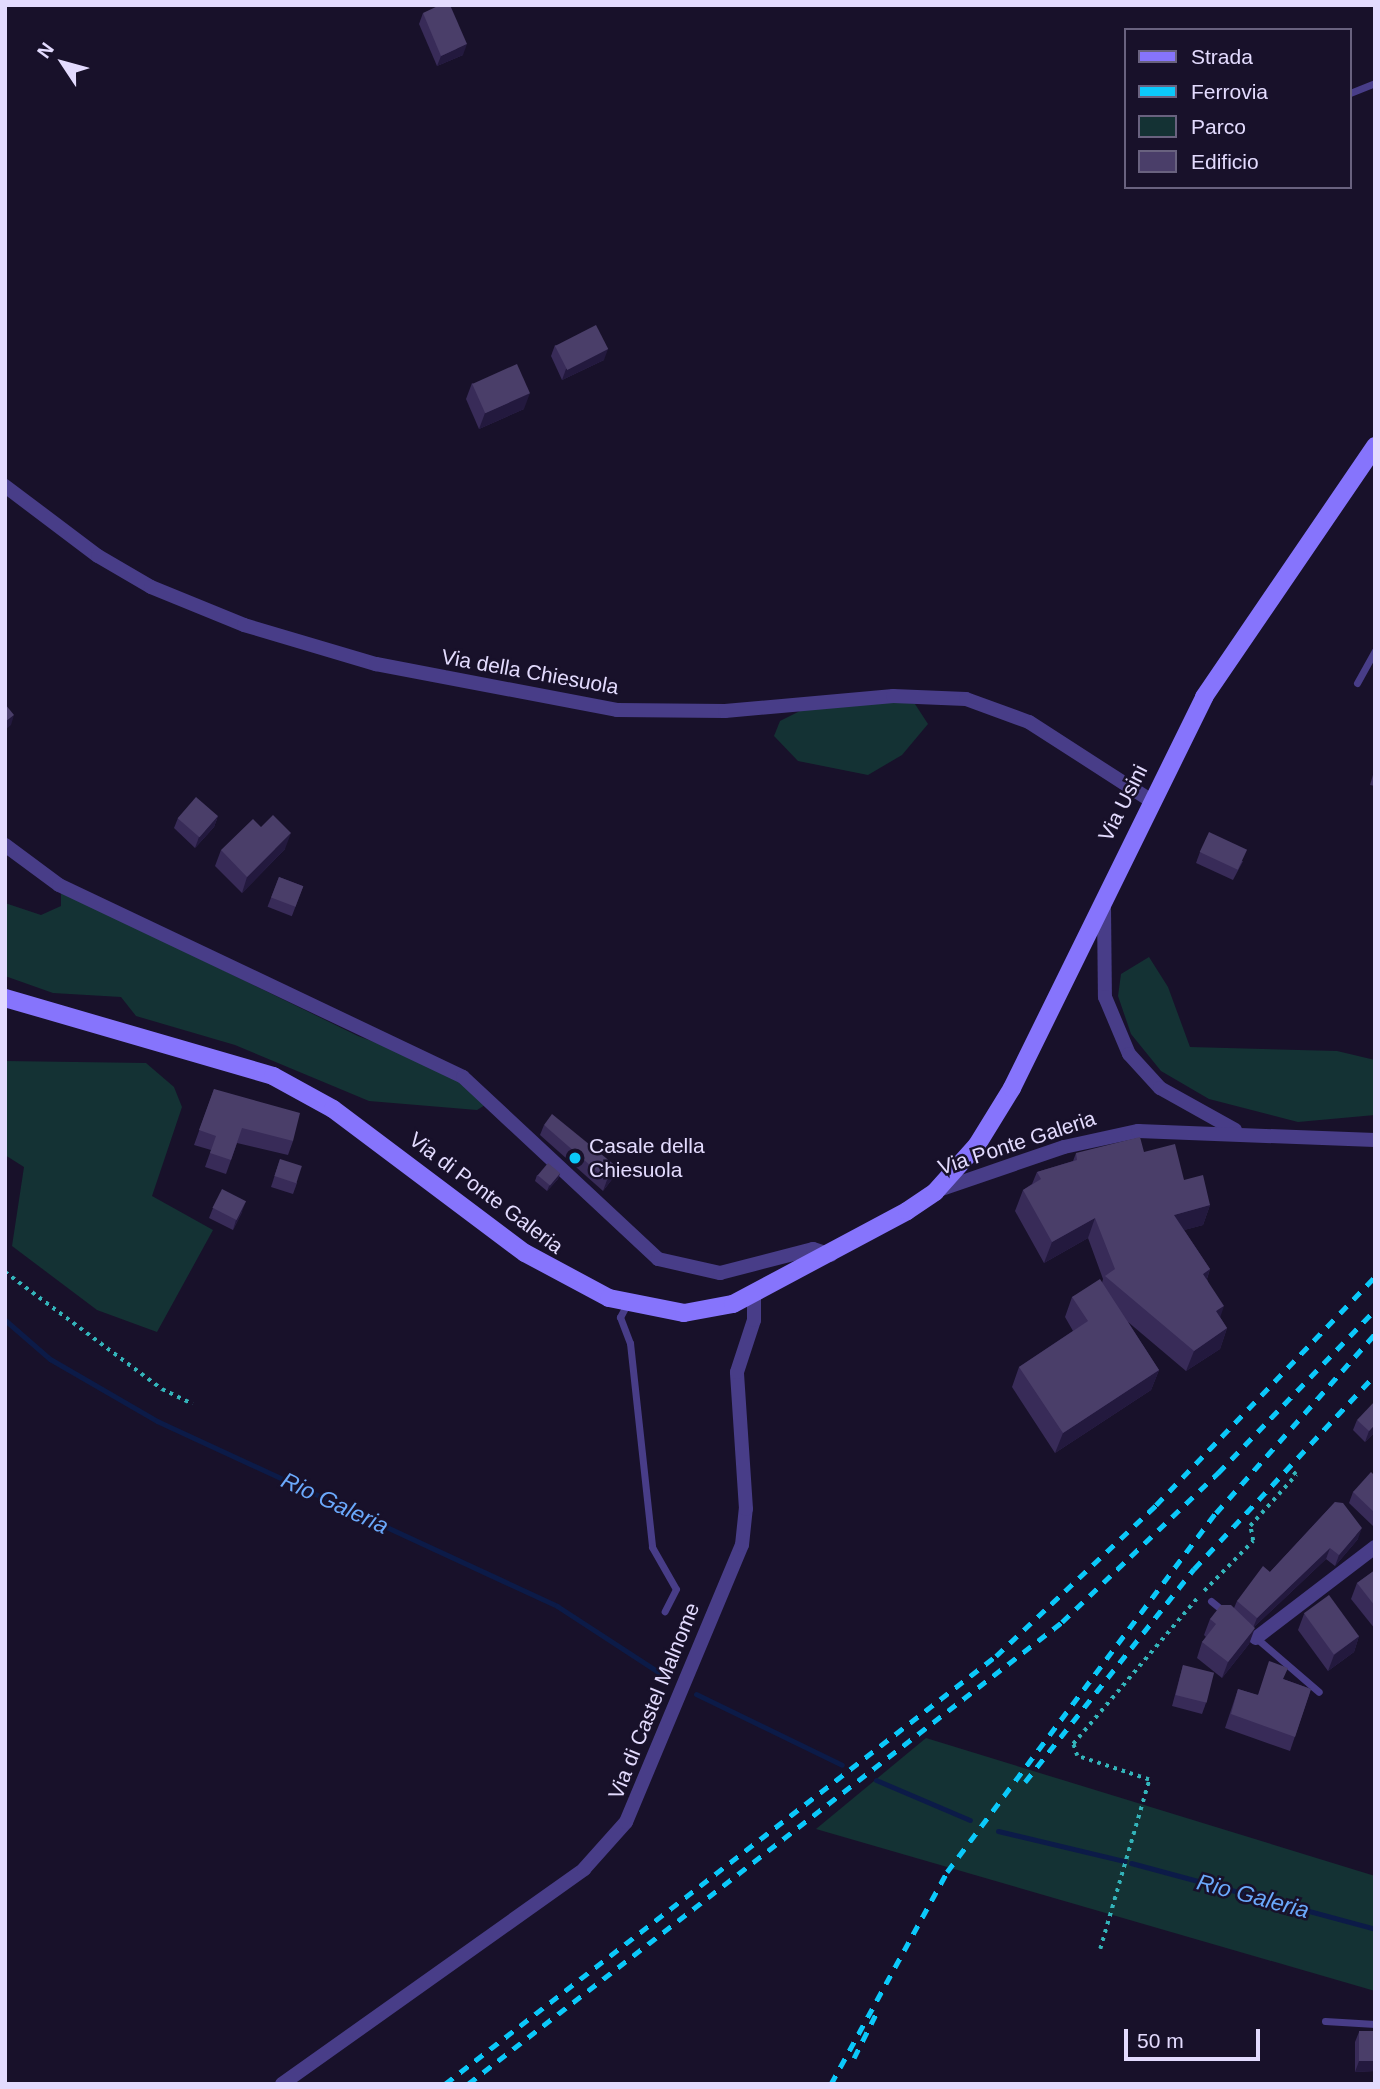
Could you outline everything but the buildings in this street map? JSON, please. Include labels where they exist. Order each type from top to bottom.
[{"type":"main road","name":"Via Usini","points":[[935,1192],[998,1112],[1106,886],[1226,660],[1375,446]]},
{"type":"main road","name":"Via di Ponte Galeria","points":[[5,998],[273,1076],[333,1109],[525,1253],[627,1304],[698,1312],[754,1295],[831,1255],[935,1192]]},
{"type":"street","name":"Via della Chiesuola","points":[[5,486],[97,556],[151,587],[244,625],[376,664],[531,698],[629,711],[725,711],[893,696],[966,699],[1029,722],[1150,800]]},
{"type":"street","points":[[5,845],[60,885],[463,1077],[658,1259],[720,1273],[813,1249],[831,1255]]},
{"type":"street","name":"Via Ponte Galeria","points":[[1106,886],[1101,971],[1122,1043],[1160,1088],[1238,1131]]},
{"type":"street","name":"Via Ponte Galeria","points":[[935,1192],[1107,1136],[1238,1131],[1375,1140]]},
{"type":"street","name":"Via di Castel Malnome","points":[[282,2084],[584,1869],[626,1822],[720,1593],[745,1522],[737,1372],[754,1320],[754,1295]]},
{"type":"street","points":[[1251,1634],[1375,1547]]},
{"type":"lane","points":[[1352,92],[1375,83]]},
{"type":"lane","points":[[1357,683],[1375,651]]},
{"type":"lane","points":[[627,1304],[620,1317],[631,1343],[652,1546],[677,1589],[665,1611]]},
{"type":"lane","points":[[1211,1601],[1238,1623]]},
{"type":"lane","points":[[1251,1634],[1320,1692]]},
{"type":"lane","points":[[1325,2021],[1375,2024]]},
{"type":"path","points":[[5,1272],[151,1381],[192,1404]]},
{"type":"path","points":[[1100,1949],[1112,1919],[1149,1780],[1077,1756],[1076,1737],[1254,1541],[1250,1526],[1296,1475],[1291,1470]]},
{"type":"green space","points":[[894,700],[915,704],[928,724],[902,755],[868,775],[798,761],[774,736],[780,721],[802,710]]},
{"type":"green space","points":[[61,891],[358,1036],[425,1061],[477,1092],[485,1105],[477,1110],[369,1101],[235,1045],[136,1016],[121,997],[53,993],[5,976],[5,903],[41,915],[61,906]]},
{"type":"green space","points":[[1149,957],[1168,987],[1190,1047],[1337,1051],[1375,1060],[1375,1115],[1298,1122],[1209,1099],[1161,1071],[1131,1034],[1118,996],[1121,974]]},
{"type":"green space","points":[[5,1061],[146,1063],[174,1087],[182,1107],[152,1196],[213,1230],[157,1332],[97,1310],[12,1246],[24,1167],[5,1155]]},
{"type":"green space","points":[[926,1738],[1375,1876],[1375,1991],[816,1829]]},
{"type":"waterway","name":"Rio Galeria","points":[[5,1320],[50,1359],[157,1421],[557,1606],[669,1679]]},
{"type":"waterway","name":"Rio Galeria","points":[[696,1694],[842,1765]]},
{"type":"waterway","name":"Rio Galeria","points":[[876,1780],[970,1820]]},
{"type":"waterway","name":"Rio Galeria","points":[[998,1831],[1124,1861]]},
{"type":"waterway","name":"Rio Galeria","points":[[1131,1863],[1375,1929]]},
{"type":"railway","points":[[445,2084],[996,1656],[1156,1505],[1375,1277]]},
{"type":"railway","points":[[468,2084],[1062,1622],[1218,1473],[1375,1310]]},
{"type":"railway","points":[[831,2084],[947,1872],[1216,1513],[1375,1334]]},
{"type":"railway","points":[[1025,1782],[1194,1569],[1375,1375]]},
{"type":"railway","points":[[854,2058],[879,2008]]},
{"type":"place","name":"Casale della Chiesuola","points":[[575,1158]]}]
